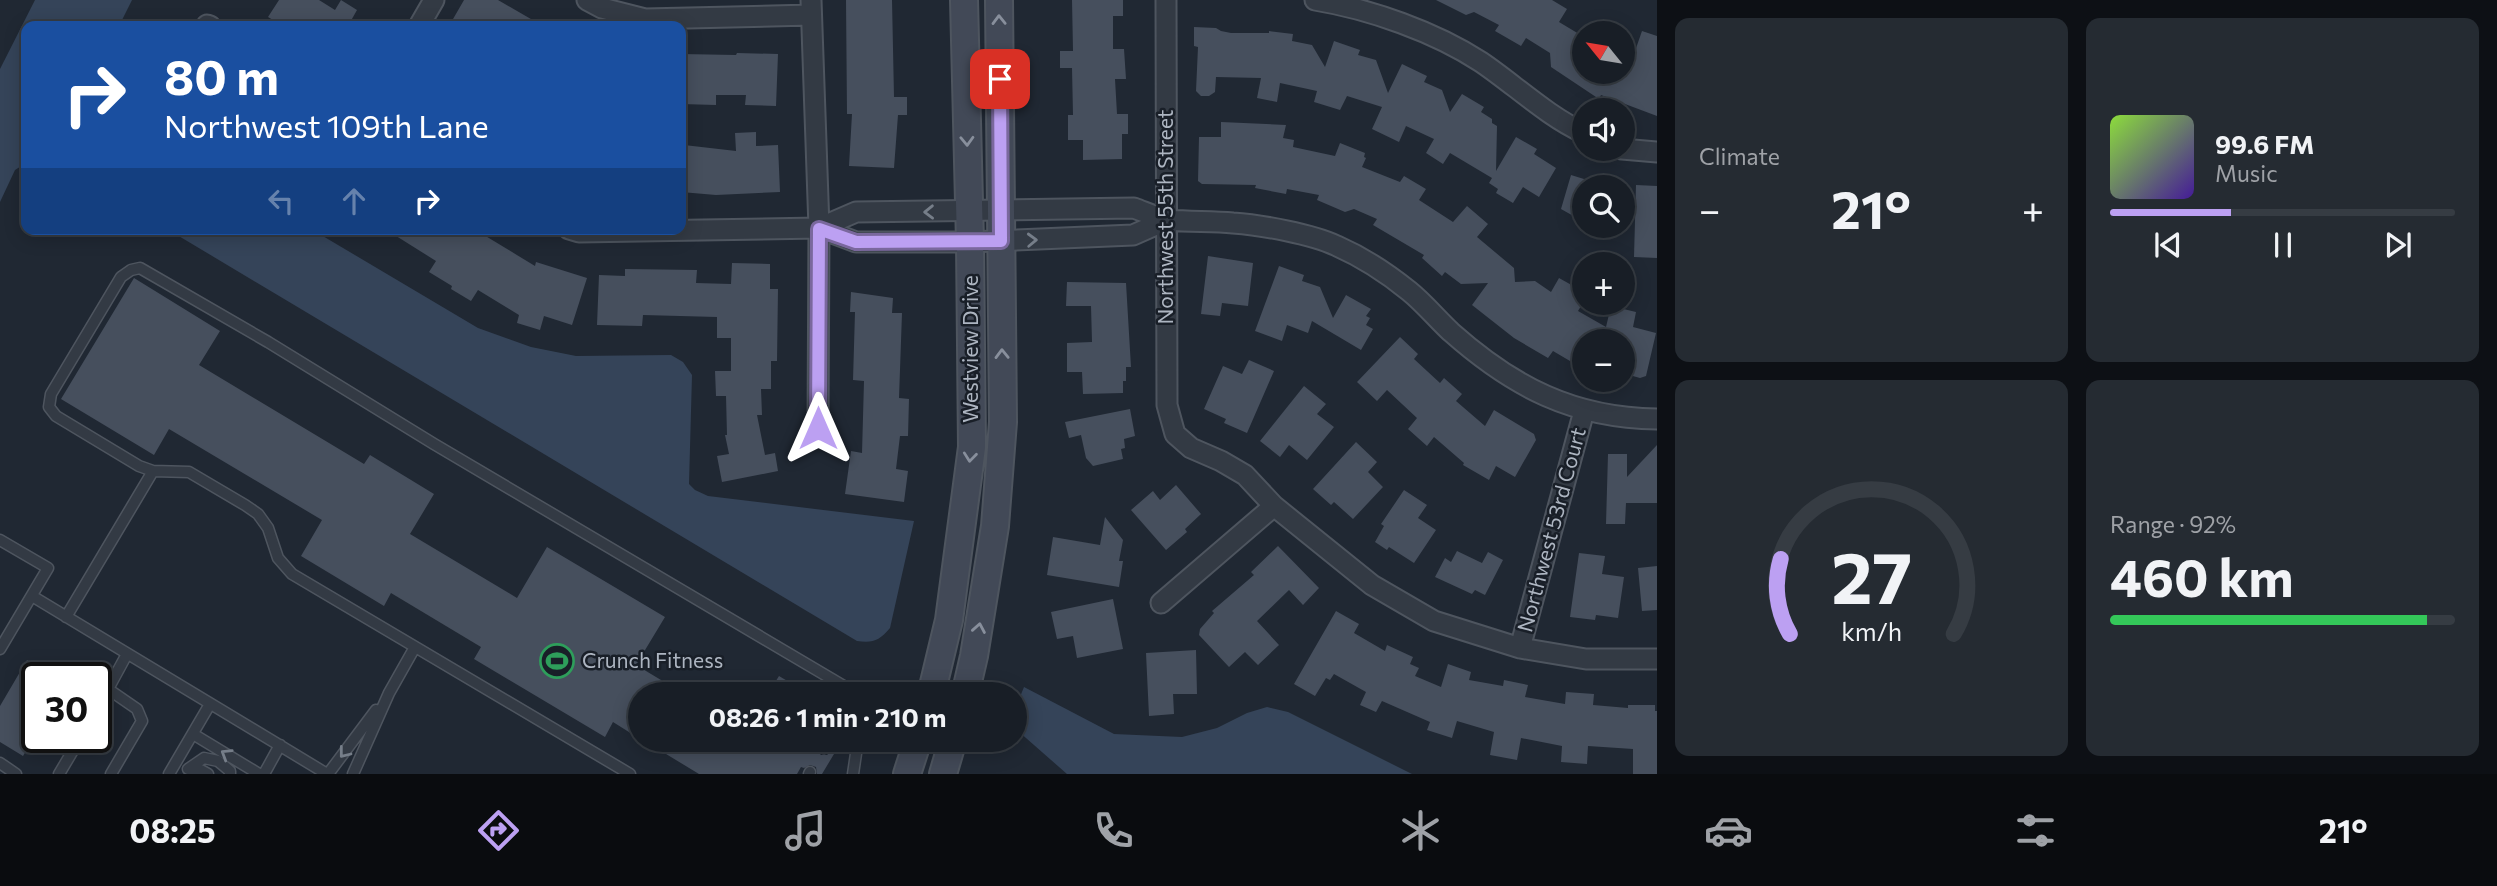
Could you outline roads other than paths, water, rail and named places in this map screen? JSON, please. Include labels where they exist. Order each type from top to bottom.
[{"type":"street","points":[[422,21],[434,0]]},
{"type":"street","points":[[587,0],[602,8],[645,19],[811,7],[819,229],[818,428]]},
{"type":"street","name":"Westview Drive","points":[[934,682],[948,620],[972,447],[964,0]]},
{"type":"street","name":"Westview Drive","points":[[968,682],[987,580],[1003,422],[999,0]]},
{"type":"street","name":"Northwest 55th Street","points":[[1166,0],[1167,405],[1175,434],[1191,448],[1245,475],[1274,506]]},
{"type":"street","points":[[1315,0],[1336,3],[1414,28],[1479,61],[1572,125]]},
{"type":"street","points":[[1635,150],[1657,152]]},
{"type":"street","points":[[819,229],[856,212],[1134,208],[1167,220],[1237,223],[1286,232],[1336,245],[1375,267],[1410,292],[1486,362],[1528,388],[1584,411],[1637,419],[1657,419]]},
{"type":"street","points":[[686,231],[819,229],[856,242],[970,242],[1133,235],[1167,220]]},
{"type":"street","name":"Northwest 53rd Court","points":[[1520,648],[1584,411]]},
{"type":"street","points":[[1161,603],[1274,506],[1382,591],[1434,621],[1520,648],[1586,659],[1657,659]]},
{"type":"street","points":[[907,774],[914,752]]},
{"type":"street","points":[[943,774],[949,752]]},
{"type":"lane","points":[[630,774],[292,574],[278,558],[268,528],[258,514],[245,505],[189,472],[153,471],[139,466],[56,416],[49,407],[51,394],[121,277],[140,268],[837,682]]},
{"type":"lane","points":[[66,617],[153,471]]},
{"type":"lane","points":[[0,649],[48,568],[1,542]]},
{"type":"lane","points":[[32,596],[328,774],[389,693]]},
{"type":"lane","points":[[353,774],[389,693],[415,647]]},
{"type":"lane","points":[[112,682],[127,654]]},
{"type":"lane","points":[[111,774],[142,721],[137,709],[112,692]]},
{"type":"lane","points":[[169,774],[211,704]]},
{"type":"lane","points":[[193,733],[261,774],[280,745]]},
{"type":"lane","points":[[853,774],[856,752]]},
{"type":"lane","points":[[59,774],[71,753]]},
{"type":"lane","points":[[186,772],[204,758],[218,761],[230,774]]},
{"type":"lane","points":[[0,763],[16,774]]},
{"type":"lane","points":[[186,772],[199,769],[208,774]]},
{"type":"water","points":[[35,0],[132,0],[122,21],[24,21]]},
{"type":"water","points":[[21,28],[21,166],[15,170],[0,202],[0,69]]},
{"type":"water","points":[[177,235],[321,235],[478,328],[531,347],[576,356],[671,355],[683,362],[692,375],[689,484],[695,490],[708,496],[914,521],[890,628],[875,640],[857,641]]},
{"type":"water","points":[[1027,689],[1114,734],[1182,737],[1217,728],[1247,713],[1267,707],[1288,712],[1412,774],[1067,774],[1027,739]]},
{"type":"place","name":"Crunch Fitness","points":[[557,661]]}]
